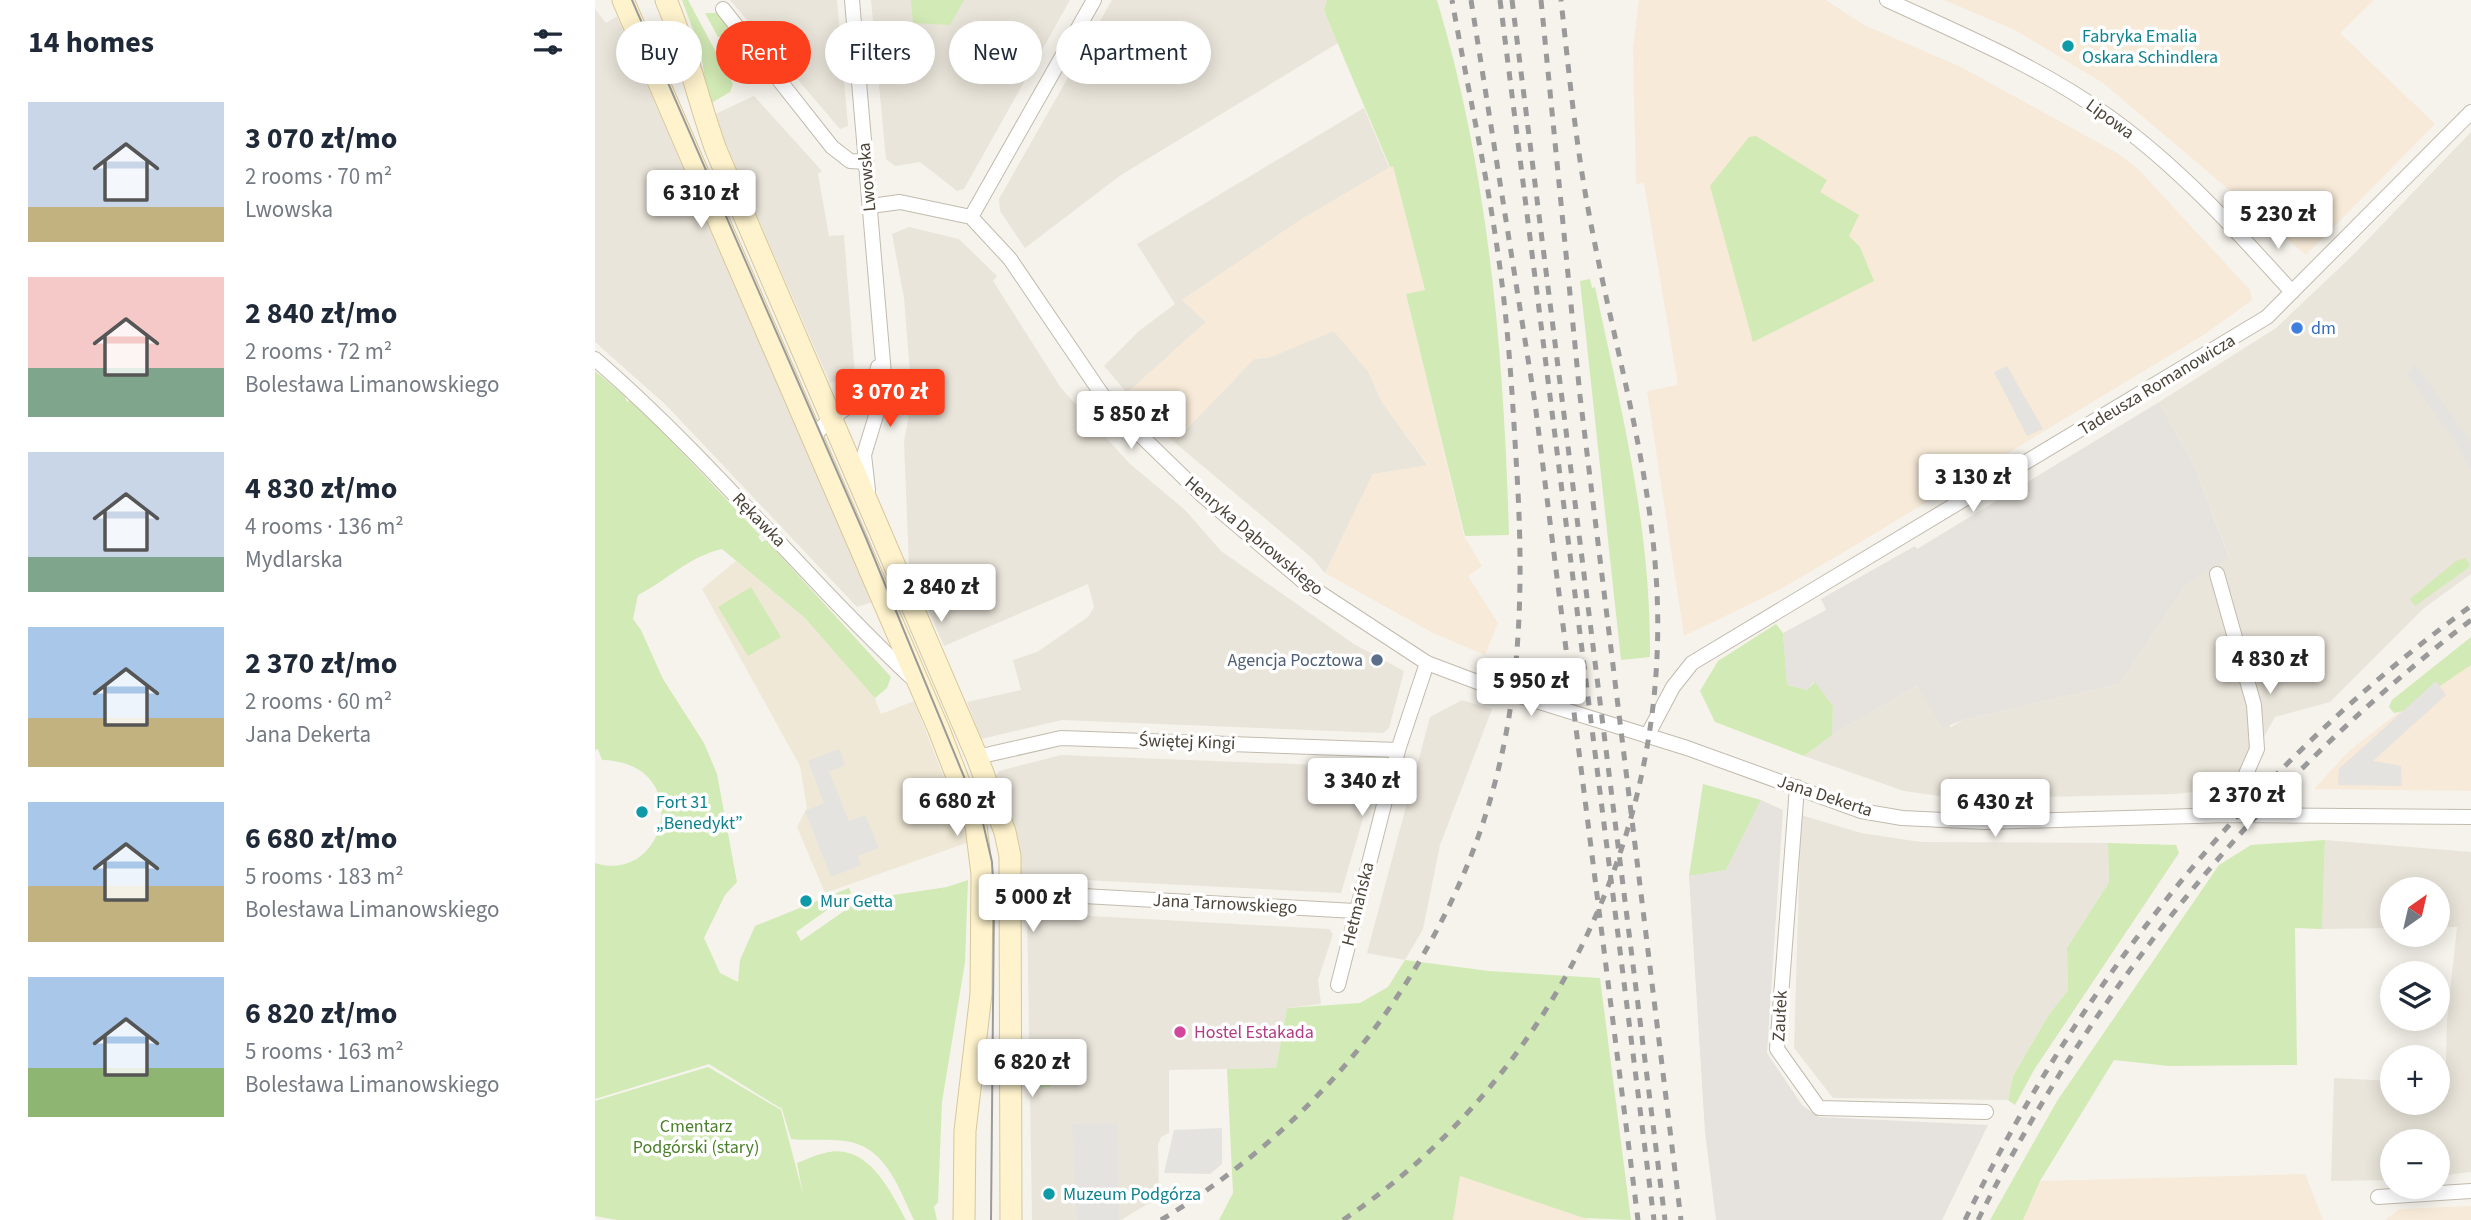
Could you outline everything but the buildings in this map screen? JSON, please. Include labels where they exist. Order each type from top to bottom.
[{"type":"street","points":[[623,0],[814,438],[919,685],[975,826],[981,849],[981,993],[965,1131],[964,1220]]},
{"type":"street","points":[[666,0],[683,41],[699,104],[716,150],[977,757],[1005,832],[1010,856],[1011,892],[1011,1220]]},
{"type":"street","name":"Lwowska","points":[[852,0],[884,387],[864,455],[870,508]]},
{"type":"street","points":[[871,206],[900,202],[971,217],[1094,0]]},
{"type":"street","name":"Lipowa","points":[[1887,0],[2026,65],[2106,114],[2154,152],[2208,202],[2293,292]]},
{"type":"street","points":[[723,9],[832,147],[850,161],[867,162]]},
{"type":"street","name":"Tadeusza Romanowicza","points":[[1647,736],[1673,687],[1692,663],[1887,544],[2250,330],[2293,292],[2471,112]]},
{"type":"street","name":"Henryka Dąbrowskiego","points":[[971,217],[1010,259],[1103,396],[1203,496],[1305,583],[1427,663],[1488,686],[1647,736]]},
{"type":"street","name":"Lwowska","points":[[814,438],[831,416],[852,405],[875,382],[880,355]]},
{"type":"street","name":"Rękawka","points":[[595,359],[653,409],[867,636],[919,685]]},
{"type":"street","points":[[2217,574],[2255,705],[2257,749],[2228,815]]},
{"type":"street","name":"Hetmańska","points":[[1338,985],[1398,750],[1427,663]]},
{"type":"street","name":"Jana Dekerta","points":[[1647,736],[1861,811],[1947,821],[2228,815],[2471,817]]},
{"type":"street","name":"Świętej Kingi","points":[[977,757],[1061,738],[1398,750]]},
{"type":"street","name":"Zaułek","points":[[1797,788],[1777,1049],[1819,1108],[1986,1112]]},
{"type":"street","name":"Jana Tarnowskiego","points":[[1011,892],[1355,911]]},
{"type":"street","points":[[2378,1197],[2471,1191]]},
{"type":"shaded area","points":[[730,0],[837,0],[839,21],[825,21],[825,84],[844,84],[848,126],[840,129],[802,84],[811,84],[811,21],[748,21]]},
{"type":"shaded area","points":[[871,0],[1070,0],[1042,50],[1042,21],[949,21],[949,84],[1023,84],[964,189],[957,191],[920,162],[895,166],[886,159],[879,84],[935,84],[935,21],[873,21]]},
{"type":"shaded area","points":[[1112,0],[1327,0],[1324,12],[1338,43],[1121,175],[1025,248],[1000,211],[999,199],[1064,84],[1211,84],[1211,21],[1100,21]]},
{"type":"shaded area","points":[[1639,0],[1826,0],[1864,25],[1961,67],[2119,154],[2139,170],[2250,290],[2252,300],[2205,334],[1849,549],[1779,590],[1684,636],[1647,391],[1678,385],[1644,183],[1636,184],[1633,47]]},
{"type":"shaded area","points":[[1944,0],[2374,0],[2340,33],[2435,124],[2306,255],[2103,83],[2015,30]]},
{"type":"shaded area","points":[[595,9],[606,23],[617,16],[619,21],[616,21],[616,84],[647,84],[872,602],[857,607],[666,405],[595,342]]},
{"type":"shaded area","points":[[754,96],[822,171],[818,174],[829,236],[844,235],[855,375],[830,383],[713,115]]},
{"type":"shaded area","points":[[1364,108],[1389,167],[1393,166],[1302,219],[1182,300],[1206,322],[1127,393],[1104,366],[1139,331],[1175,304],[1137,244]]},
{"type":"shaded area","points":[[2471,132],[2471,574],[2424,608],[2330,702],[2275,717],[2236,787],[2175,794],[1961,799],[1904,791],[1804,756],[1832,735],[1917,686],[1951,727],[1963,720],[2119,684],[2185,586],[2229,556],[2195,468],[2159,402],[2276,328],[2352,256]]},
{"type":"shaded area","points":[[1393,165],[1425,291],[1406,294],[1464,536],[1482,566],[1468,576],[1498,623],[1485,655],[1433,633],[1325,573],[1373,474],[1428,465],[1382,402],[1368,371],[1334,331],[1271,357],[1254,359],[1174,442],[1150,422],[1127,393],[1206,322],[1182,300],[1302,219]]},
{"type":"shaded area","points":[[909,227],[959,239],[997,276],[993,281],[1061,388],[1129,463],[1185,510],[1221,551],[1354,644],[1404,671],[1389,728],[1383,733],[1062,720],[981,739],[967,702],[1021,690],[1013,660],[1037,652],[1088,617],[1094,607],[1088,584],[944,646],[909,566],[904,442],[912,397],[904,298],[892,234]]},
{"type":"shaded area","points":[[1333,330],[1368,371],[1382,402],[1428,466],[1373,474],[1325,573],[1311,557],[1174,442],[1254,359],[1271,357]]},
{"type":"shaded area","points":[[2413,361],[2471,442],[2471,471],[2455,441],[2406,373],[2414,367]]},
{"type":"shaded area","points":[[2007,366],[2043,429],[2027,436],[1994,372]]},
{"type":"shaded area","points":[[2159,402],[2195,468],[2229,557],[2185,586],[2119,684],[1963,720],[1943,728],[1917,686],[1832,735],[1833,706],[1814,682],[1807,690],[1787,685],[1783,633],[1826,610],[1821,599],[1915,546],[1917,549]]},
{"type":"shaded area","points":[[736,561],[805,618],[873,694],[881,714],[914,701],[969,842],[825,893],[797,827],[807,808],[800,766],[702,589]]},
{"type":"shaded area","points":[[2471,656],[2471,791],[2314,789],[2349,751]]},
{"type":"shaded area","points":[[2436,681],[2446,695],[2373,761],[2401,766],[2402,786],[2338,785],[2339,769]]},
{"type":"shaded area","points":[[1462,700],[1492,709],[1440,845],[1423,929],[1405,960],[1367,953],[1430,717]]},
{"type":"shaded area","points":[[839,749],[845,765],[829,772],[849,821],[865,815],[879,848],[858,856],[861,865],[831,877],[805,811],[824,803],[808,761]]},
{"type":"shaded area","points":[[1061,755],[1371,767],[1376,774],[1341,893],[1026,877],[1021,873],[1014,826],[995,778],[999,771]]},
{"type":"shaded area","points":[[1761,800],[1783,810],[1767,1053],[1802,1105],[1819,1117],[1988,1125],[1942,1220],[1716,1220],[1705,1132],[1689,876],[1726,870]]},
{"type":"shaded area","points":[[1801,815],[1861,833],[1921,842],[2108,843],[2109,882],[2067,948],[2068,990],[2048,1016],[2013,1076],[2008,1100],[1833,1098],[1794,1048]]},
{"type":"shaded area","points":[[2325,840],[2471,852],[2471,1172],[2450,1175],[2450,1129],[2380,1129],[2380,1180],[2331,1181],[2334,1078],[2380,1080],[2380,1115],[2450,1115],[2450,1045],[2446,1045],[2447,1031],[2450,1031],[2450,993],[2457,927],[2450,927],[2450,877],[2380,877],[2380,928],[2322,929]]},
{"type":"shaded area","points":[[1070,905],[1091,916],[1329,929],[1333,934],[1318,980],[1321,1004],[1287,1008],[1276,1068],[1169,1070],[1169,1133],[1161,1137],[1158,1145],[1159,1197],[1121,1220],[1032,1220],[1027,907]]},
{"type":"shaded area","points":[[1118,1123],[1119,1220],[1077,1220],[1072,1124]]},
{"type":"shaded area","points":[[1222,1128],[1222,1164],[1210,1174],[1164,1173],[1174,1130]]},
{"type":"shaded area","points":[[2305,1174],[2323,1220],[2023,1220],[2040,1181]]},
{"type":"shaded area","points":[[1459,1176],[1503,1189],[1591,1220],[1453,1220]]},
{"type":"shaded area","points":[[2471,1206],[2471,1220],[2385,1220],[2400,1209]]},
{"type":"green space","points":[[682,0],[688,0],[699,21],[690,21]]},
{"type":"green space","points":[[911,0],[964,0],[949,25],[935,24],[935,21],[913,21]]},
{"type":"green space","points":[[1327,0],[1437,0],[1469,131],[1491,265],[1503,400],[1509,535],[1465,536],[1406,294],[1425,290],[1393,166],[1390,167],[1324,11]]},
{"type":"green space","points":[[705,13],[718,13],[725,21],[716,21],[716,33]]},
{"type":"green space","points":[[702,26],[716,52],[716,84],[733,84],[730,92],[708,105],[702,59]]},
{"type":"green space","points":[[1756,136],[1827,180],[1820,192],[1859,215],[1849,236],[1860,247],[1874,281],[1753,342],[1710,186],[1749,137]]},
{"type":"green space","points":[[1590,279],[1592,288],[1595,287],[1633,471],[1646,562],[1650,657],[1621,660],[1580,281]]},
{"type":"green space","points":[[595,371],[625,396],[627,402],[630,400],[641,409],[760,535],[758,537],[762,542],[766,540],[891,677],[887,688],[875,698],[805,618],[722,549],[688,563],[638,595],[633,619],[641,630],[663,679],[704,743],[717,774],[737,882],[725,895],[704,938],[720,973],[738,982],[740,960],[755,926],[849,888],[851,893],[796,932],[801,941],[860,900],[947,887],[968,880],[965,962],[942,1102],[938,1202],[934,1207],[937,1220],[914,1220],[891,1173],[874,1153],[851,1142],[791,1139],[782,1109],[709,1064],[595,1099],[595,863],[620,865],[640,857],[654,841],[661,821],[660,800],[651,780],[632,766],[602,760],[598,749],[595,750]]},
{"type":"green space","points":[[2465,558],[2470,565],[2468,568],[2415,606],[2410,599],[2456,561]]},
{"type":"green space","points":[[751,587],[781,637],[748,656],[718,607]]},
{"type":"green space","points":[[1776,624],[1783,633],[1787,685],[1807,690],[1815,682],[1833,706],[1832,735],[1804,756],[1715,722],[1700,691],[1718,661]]},
{"type":"green space","points":[[2471,637],[2471,665],[2403,711],[2394,713],[2389,707],[2392,700]]},
{"type":"green space","points":[[1703,784],[1761,800],[1726,870],[1689,876]]},
{"type":"green space","points":[[2325,840],[2322,929],[2295,928],[2297,1065],[2169,1066],[2114,1060],[2040,1181],[2023,1220],[1990,1220],[2057,1101],[2219,865],[2251,845]]},
{"type":"green space","points":[[2108,843],[2176,845],[2179,853],[2034,1070],[2015,1105],[2008,1100],[2013,1076],[2048,1016],[2068,990],[2067,948],[2109,882]]},
{"type":"green space","points":[[1405,960],[1489,971],[1600,978],[1631,1220],[1584,1218],[1460,1176],[1453,1220],[1219,1220],[1233,1193],[1227,1069],[1276,1068],[1287,1008],[1360,1003],[1388,987]]},
{"type":"green space","points":[[1029,1054],[1041,1057],[1049,1065],[1053,1076],[1050,1087],[1029,1088]]},
{"type":"green space","name":"Cmentarz Podgórski (stary)","points":[[708,1067],[781,1110],[803,1194],[797,1163],[829,1152],[843,1152],[856,1156],[877,1173],[906,1220],[617,1220],[595,1216],[595,1101]]},
{"type":"tram line","points":[[632,0],[866,538],[983,823],[992,862],[994,901],[991,1220]]},
{"type":"railway","points":[[1161,1220],[1233,1171],[1266,1144],[1329,1084],[1357,1051],[1408,980],[1444,917],[1472,854],[1493,791],[1507,728],[1516,664],[1520,598],[1516,458],[1507,330],[1498,254],[1452,0]]},
{"type":"railway","points":[[1471,0],[1535,403],[1638,1220]]},
{"type":"railway","points":[[1500,0],[1654,1220]]},
{"type":"railway","points":[[1512,0],[1665,1220]]},
{"type":"railway","points":[[1541,0],[1580,396],[1681,1220]]},
{"type":"railway","points":[[1343,1220],[1417,1162],[1483,1095],[1539,1020],[1585,939],[1620,853],[1644,762],[1656,669],[1656,575],[1652,530],[1637,441],[1585,192],[1561,0]]},
{"type":"railway","points":[[1965,1220],[2012,1131],[2063,1044],[2119,961],[2181,882],[2246,806],[2317,735],[2392,668],[2471,606]]},
{"type":"railway","points":[[1978,1220],[2024,1133],[2075,1049],[2190,892],[2254,818],[2322,748],[2395,682],[2471,620]]},
{"type":"place","name":"Fabryka Emalia Oskara Schindlera","points":[[2068,46]]},
{"type":"place","name":"dm","points":[[2297,328]]},
{"type":"place","name":"Agencja Pocztowa","points":[[1377,660]]},
{"type":"place","name":"Fort 31 „Benedykt”","points":[[642,812]]},
{"type":"place","name":"Mur Getta","points":[[806,901]]},
{"type":"place","name":"Hostel Estakada","points":[[1180,1032]]},
{"type":"place","name":"Muzeum Podgórza","points":[[1049,1194]]}]
